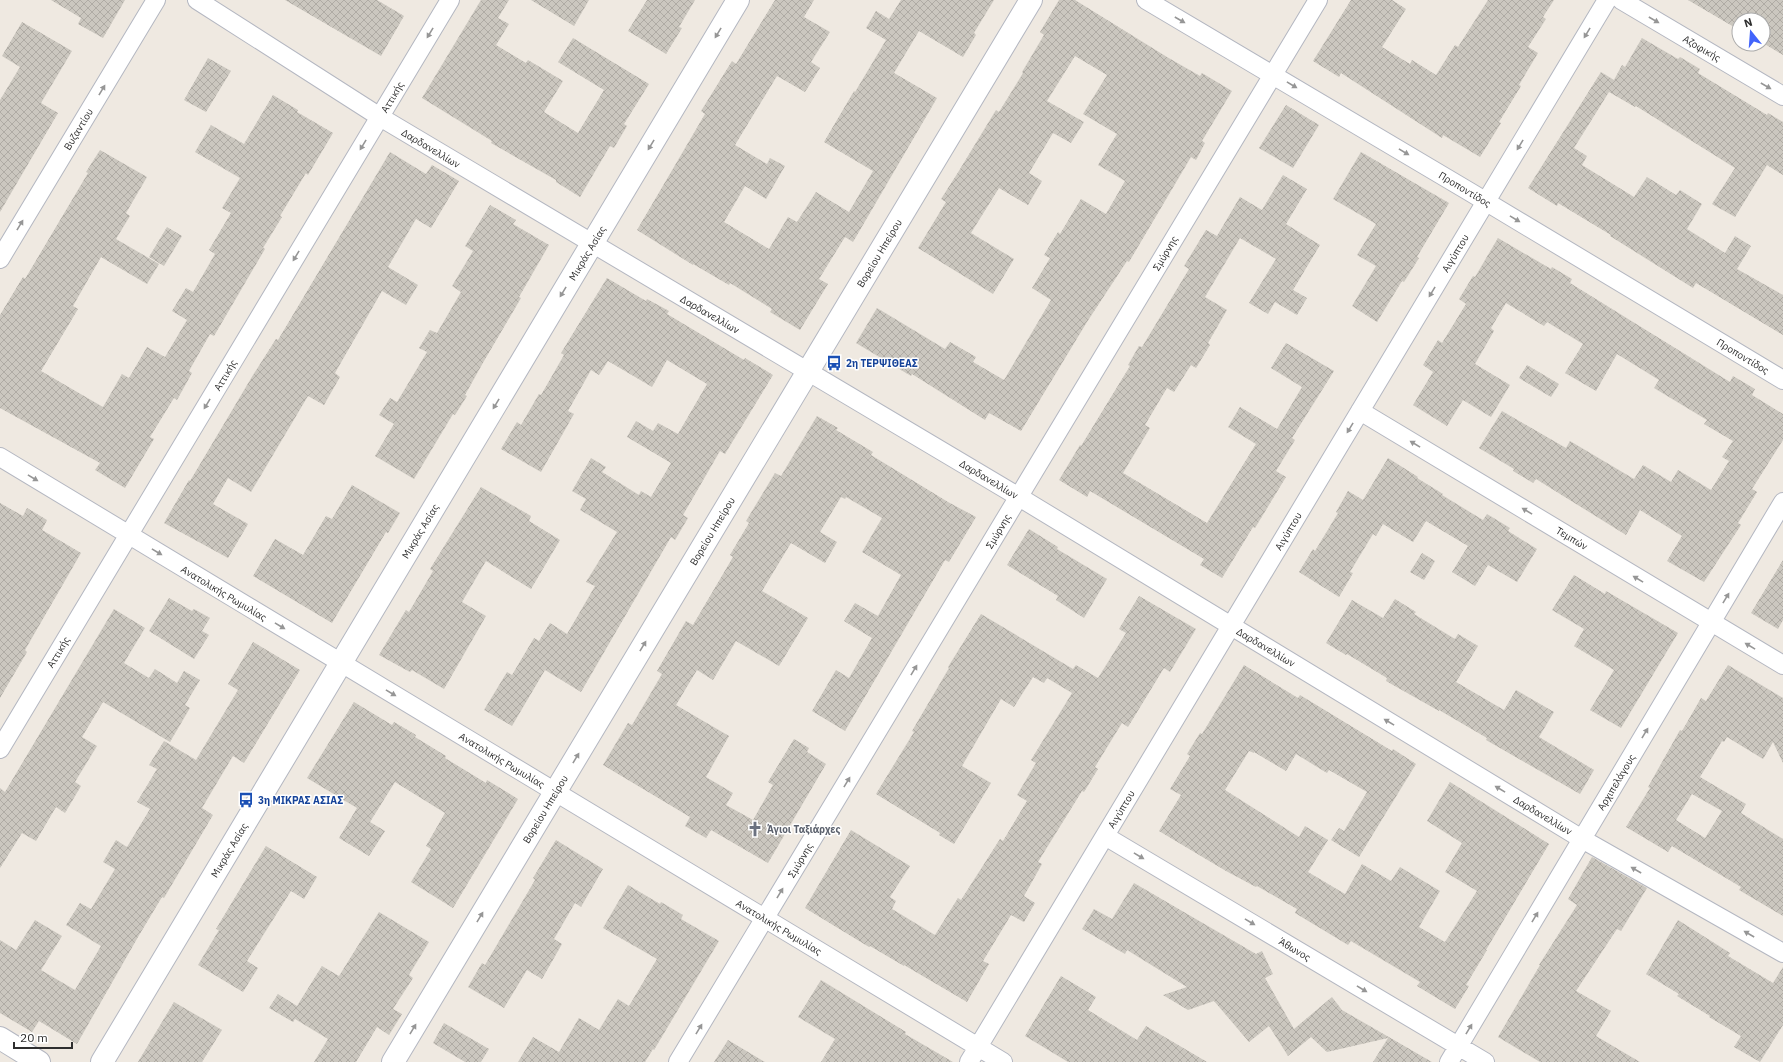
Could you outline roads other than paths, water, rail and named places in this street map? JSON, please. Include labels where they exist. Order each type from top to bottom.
[{"type":"street","name":"Βυζαντίου","points":[[0,259],[156,0]]},
{"type":"street","name":"Δαρδανελλίων","points":[[197,0],[380,117],[592,245],[1019,497],[1582,839],[1783,953]]},
{"type":"street","name":"Αττικής","points":[[0,749],[450,0]]},
{"type":"street","name":"Μικράς Ασίας","points":[[102,1062],[738,0]]},
{"type":"street","name":"Βορείου Ηπείρου","points":[[393,1062],[1031,0]]},
{"type":"street","name":"Προποντίδος","points":[[1146,0],[1486,201],[1783,380]]},
{"type":"street","name":"Σμύρνης","points":[[678,1062],[1318,0]]},
{"type":"street","name":"Αιγύπτου","points":[[974,1054],[1607,0]]},
{"type":"street","name":"Αζοφικής","points":[[1620,0],[1783,96]]},
{"type":"street","name":"Τεμπών","points":[[1360,411],[1783,666]]},
{"type":"street","name":"Ανατολικής Ρωμυλίας","points":[[0,457],[765,918],[974,1054],[1003,1062]]},
{"type":"street","name":"Αρχιπελάγους","points":[[1449,1062],[1783,502]]},
{"type":"street","name":"Άθωνος","points":[[1105,836],[1485,1062]]},
{"type":"street","points":[[0,1038],[39,1062]]},
{"type":"place","name":"2η ΤΕΡΨΙΘΕΑΣ","points":[[834,363]]},
{"type":"place","name":"3η ΜΙΚΡΑΣ ΑΣΙΑΣ","points":[[246,800]]},
{"type":"place","name":"Άγιοι Ταξιάρχες","points":[[755,829]]}]
